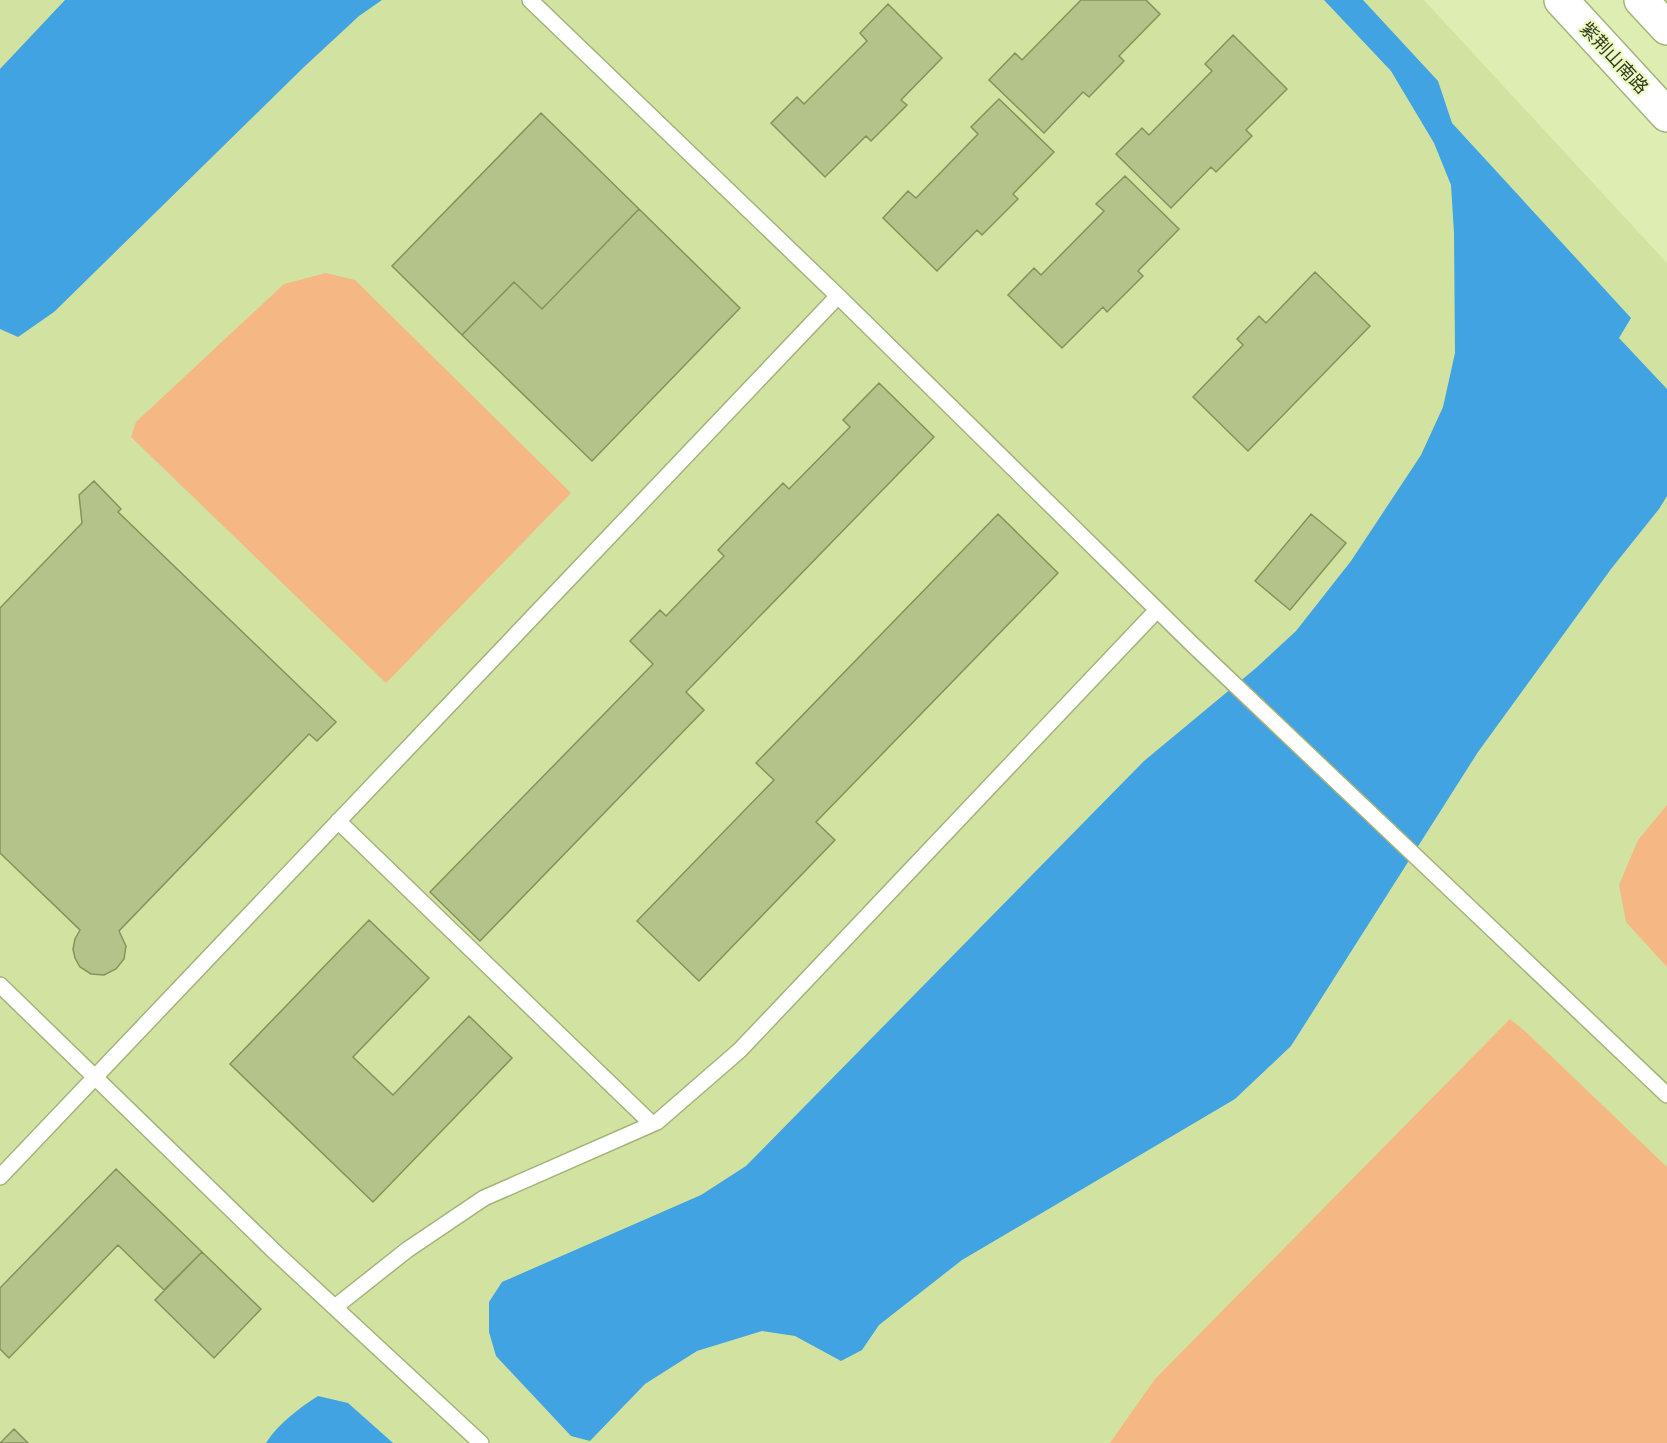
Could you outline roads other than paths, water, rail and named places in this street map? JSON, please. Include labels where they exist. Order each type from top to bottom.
[{"type":"main road","name":"紫荆山南路","points":[[1561,0],[1667,115]]},
{"type":"main road","points":[[1641,0],[1667,28]]},
{"type":"lane","points":[[530,0],[838,296],[1156,610],[1667,1095]]},
{"type":"lane","points":[[0,1177],[838,296]]},
{"type":"lane","points":[[335,1308],[407,1250],[484,1198],[652,1124],[702,1085],[740,1050],[1156,610]]},
{"type":"lane","points":[[338,821],[652,1124]]},
{"type":"lane","points":[[0,985],[276,1253],[481,1443]]},
{"type":"water","points":[[65,0],[382,0],[359,16],[304,67],[54,312],[18,337],[0,329],[0,69]]},
{"type":"water","points":[[1324,0],[1363,0],[1438,81],[1452,123],[1631,318],[1619,338],[1667,389],[1667,496],[1478,752],[1291,1046],[1235,1099],[962,1260],[879,1325],[862,1350],[841,1361],[795,1336],[762,1331],[697,1351],[645,1384],[590,1441],[571,1436],[496,1356],[489,1332],[489,1302],[502,1282],[701,1195],[746,1166],[1144,761],[1256,668],[1296,631],[1351,561],[1421,455],[1443,407],[1455,353],[1454,233],[1451,185],[1434,143],[1391,71]]},
{"type":"water","points":[[318,1396],[348,1403],[393,1443],[266,1443],[289,1417]]}]
